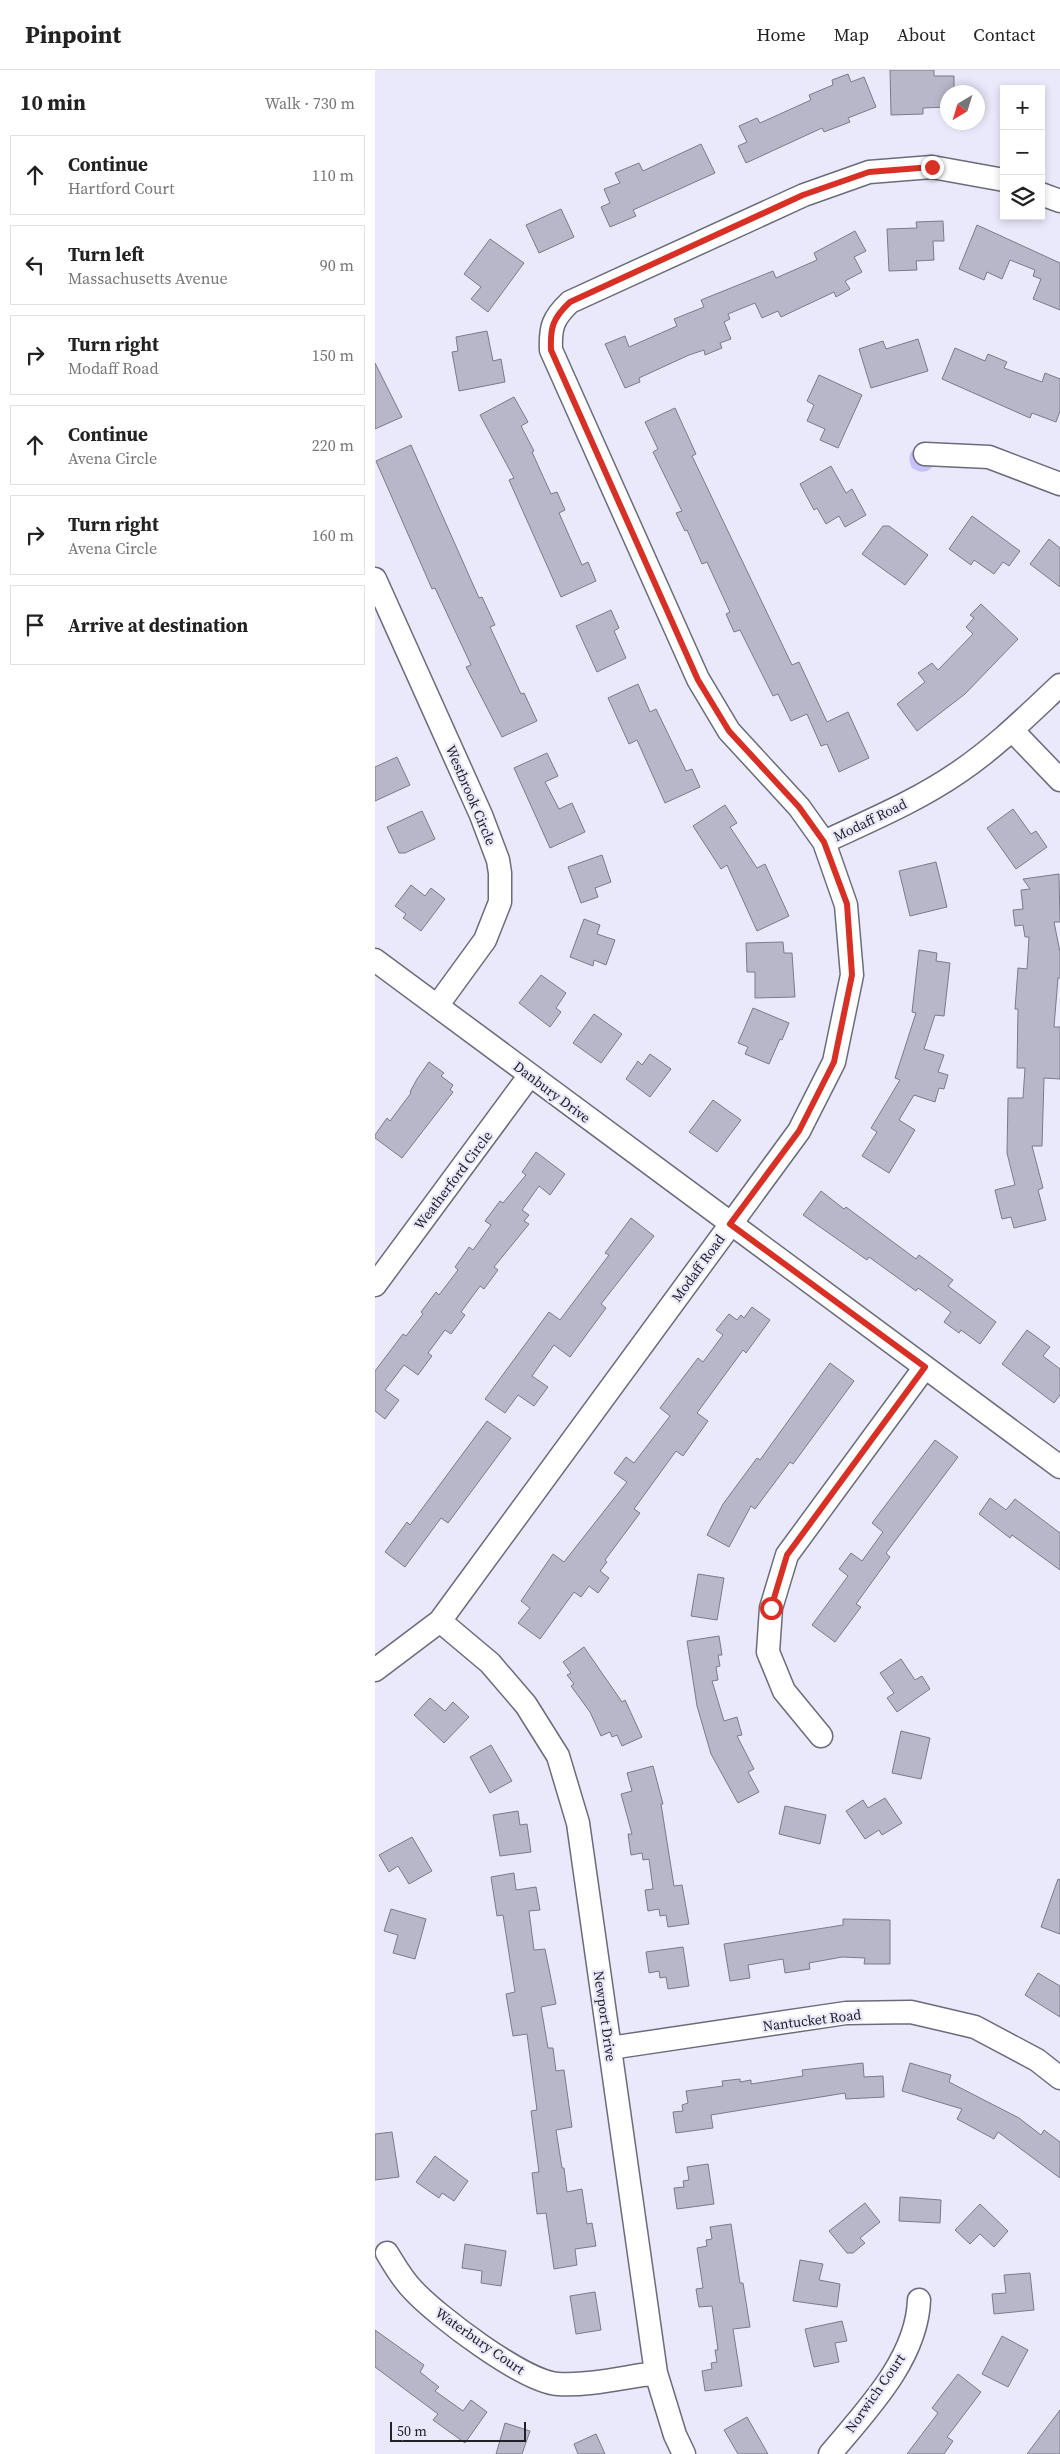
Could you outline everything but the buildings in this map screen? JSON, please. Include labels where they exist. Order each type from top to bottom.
[{"type":"street","points":[[824,842],[799,807],[729,731],[698,680],[551,350],[550,332],[558,313],[570,302],[803,195],[869,172],[932,167],[1000,179]]},
{"type":"street","points":[[1045,195],[1060,201]]},
{"type":"street","points":[[925,454],[989,456],[1060,484]]},
{"type":"street","name":"Westbrook Circle","points":[[375,579],[481,815],[498,860],[500,873],[500,902],[485,940],[437,1006]]},
{"type":"street","name":"Modaff Road","points":[[375,1670],[439,1621],[799,1131],[834,1062],[852,975],[847,904],[824,842],[900,806],[959,772],[1012,730],[1060,685]]},
{"type":"street","points":[[1012,730],[1060,780]]},
{"type":"street","name":"Danbury Drive","points":[[375,960],[1060,1467]]},
{"type":"street","name":"Weatherford Circle","points":[[375,1285],[530,1075]]},
{"type":"street","points":[[821,1736],[785,1691],[768,1652],[771,1608],[787,1555],[925,1367]]},
{"type":"street","name":"Newport Drive","points":[[439,1621],[496,1670],[526,1706],[558,1756],[578,1823],[656,2373],[675,2435],[684,2454]]},
{"type":"street","name":"Nantucket Road","points":[[610,2048],[846,2013],[911,2012],[975,2027],[1037,2060],[1060,2078]]},
{"type":"street","name":"Waterbury Court","points":[[387,2253],[400,2275],[429,2305],[510,2365],[532,2377],[557,2384],[579,2384],[656,2373]]},
{"type":"street","name":"Norwich Court","points":[[830,2454],[886,2383],[904,2354],[918,2317],[919,2300]]},
{"type":"shaded area","points":[[919,446],[935,463],[931,469],[925,472],[912,468],[910,461],[911,452]]},
{"type":"route","points":[[771,1608],[787,1555],[925,1367],[730,1224],[799,1131],[834,1062],[852,975],[847,904],[824,842],[799,807],[729,731],[698,680],[551,350],[550,332],[558,313],[570,302],[803,195],[869,172],[932,167]]}]
